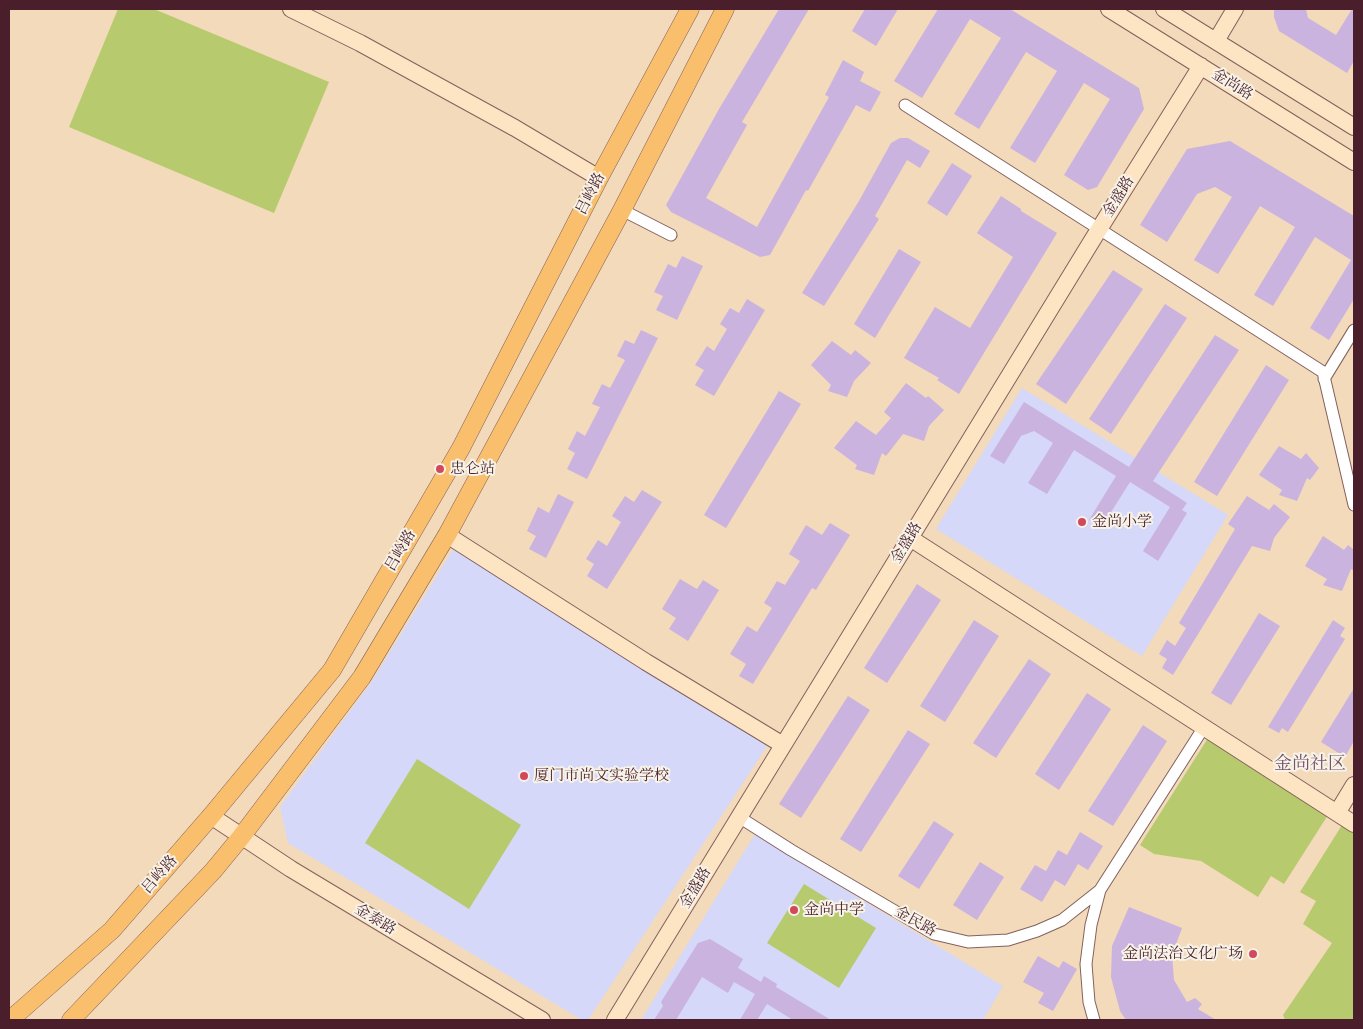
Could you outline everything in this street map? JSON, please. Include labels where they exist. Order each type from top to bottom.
[{"type":"main road","name":"吕岭路","points":[[10,1020],[112,930],[211,816],[332,670],[461,448],[599,178],[690,9]]},
{"type":"main road","name":"吕岭路","points":[[71,1020],[213,870],[241,837],[362,677],[447,535],[622,210],[725,9]]},
{"type":"street","points":[[291,9],[360,43],[515,128],[599,178]]},
{"type":"street","name":"金尚路","points":[[1110,9],[1354,162]]},
{"type":"street","name":"金尚路","points":[[1164,9],[1354,127]]},
{"type":"street","points":[[1216,41],[1235,9]]},
{"type":"street","name":"金盛路","points":[[615,1020],[1099,229],[1201,66]]},
{"type":"street","points":[[905,106],[1323,372],[1354,505]]},
{"type":"street","points":[[622,210],[671,235]]},
{"type":"street","points":[[1324,379],[1354,330]]},
{"type":"street","points":[[447,535],[646,662],[783,745]]},
{"type":"street","points":[[910,538],[1354,824]]},
{"type":"street","name":"金民路","points":[[1094,1020],[1088,1002],[1086,964],[1091,925],[1100,890],[1204,727]]},
{"type":"street","points":[[1337,813],[1354,785]]},
{"type":"street","name":"金泰路","points":[[211,816],[291,869],[542,1020]]},
{"type":"street","name":"金民路","points":[[739,817],[791,850],[934,934],[968,942],[1008,940],[1037,931],[1062,920],[1100,890]]},
{"type":"shaded area","name":"金尚小学","points":[[1022,388],[1228,515],[1142,656],[936,529]]},
{"type":"shaded area","name":"厦门市尚文实验学校","points":[[454,548],[767,746],[588,1020],[582,1020],[288,843],[280,807],[372,681]]},
{"type":"shaded area","name":"金尚中学","points":[[755,834],[1003,986],[983,1020],[641,1020]]},
{"type":"green space","points":[[118,9],[154,9],[329,82],[274,213],[69,127]]},
{"type":"green space","points":[[1208,738],[1328,815],[1284,884],[1271,876],[1258,897],[1201,861],[1154,854],[1140,845]]},
{"type":"green space","points":[[417,759],[521,825],[469,909],[365,843]]},
{"type":"green space","points":[[1342,825],[1354,833],[1354,1020],[1285,1020],[1283,1015],[1332,943],[1303,924],[1316,901],[1300,892]]},
{"type":"green space","points":[[804,884],[876,928],[839,988],[767,943]]},
{"type":"building","points":[[779,9],[809,9],[742,122],[747,125],[706,198],[757,227],[829,97],[825,95],[843,60],[864,72],[860,81],[881,92],[870,112],[856,105],[770,255],[760,257],[671,212],[666,205],[719,109]]},
{"type":"building","points":[[865,9],[898,9],[876,46],[852,31]]},
{"type":"building","points":[[938,9],[1010,9],[1139,88],[1144,109],[1097,187],[1088,190],[1064,175],[1110,99],[1084,83],[1035,163],[1010,148],[1057,71],[1026,52],[979,129],[954,114],[1001,38],[970,19],[922,98],[894,81]]},
{"type":"building","points":[[1274,9],[1306,9],[1308,18],[1336,35],[1352,9],[1354,9],[1354,61],[1347,73],[1279,31],[1274,17]]},
{"type":"building","points":[[900,138],[908,138],[930,151],[920,168],[907,160],[875,216],[879,219],[824,306],[802,293],[859,201],[891,143]]},
{"type":"building","points":[[1230,141],[1354,216],[1354,299],[1329,340],[1310,328],[1351,260],[1315,237],[1273,306],[1254,295],[1295,227],[1260,206],[1218,274],[1194,260],[1232,197],[1215,187],[1197,194],[1167,242],[1140,225],[1187,149]]},
{"type":"building","points":[[952,163],[972,176],[947,216],[927,203]]},
{"type":"building","points":[[1001,196],[1057,233],[959,394],[937,380],[939,378],[904,358],[935,307],[970,328],[1013,257],[977,233]]},
{"type":"building","points":[[899,249],[921,262],[875,338],[854,324]]},
{"type":"building","points":[[682,256],[703,266],[677,320],[656,310],[663,296],[654,292],[668,264],[676,268]]},
{"type":"building","points":[[1113,270],[1143,289],[1066,404],[1036,384]]},
{"type":"building","points":[[747,299],[765,310],[714,396],[695,385],[704,370],[695,365],[707,346],[714,351],[727,329],[720,324],[730,308],[739,313]]},
{"type":"building","points":[[1165,304],[1187,318],[1111,434],[1089,419]]},
{"type":"building","points":[[641,330],[658,338],[587,479],[567,469],[575,453],[568,449],[577,431],[585,436],[600,407],[592,404],[602,384],[610,388],[625,360],[617,356],[625,340],[634,344]]},
{"type":"building","points":[[1215,335],[1239,350],[1153,481],[1187,503],[1182,510],[1187,513],[1158,561],[1143,551],[1170,507],[1130,482],[1101,528],[1089,520],[1116,476],[1074,450],[1047,494],[1028,483],[1053,443],[1034,431],[1021,436],[1004,464],[990,456],[1024,402],[1129,467]]},
{"type":"building","points":[[832,341],[851,355],[855,350],[871,363],[854,381],[847,397],[828,391],[831,385],[811,365]]},
{"type":"building","points":[[1266,365],[1289,380],[1217,496],[1194,482]]},
{"type":"building","points":[[906,383],[926,398],[928,396],[944,410],[929,426],[924,441],[903,434],[886,456],[882,453],[874,475],[855,469],[857,465],[834,448],[856,421],[876,435],[891,418],[884,412]]},
{"type":"building","points":[[779,391],[801,404],[726,528],[704,515]]},
{"type":"building","points":[[1279,446],[1301,459],[1306,453],[1319,468],[1310,480],[1307,478],[1297,501],[1279,495],[1282,490],[1259,475]]},
{"type":"building","points":[[642,490],[662,502],[607,589],[587,576],[594,564],[586,559],[598,540],[607,546],[621,522],[612,516],[625,496],[634,502]]},
{"type":"building","points":[[558,494],[574,502],[546,558],[529,549],[536,536],[527,531],[538,507],[549,513]]},
{"type":"building","points":[[1247,496],[1269,510],[1274,504],[1290,517],[1274,538],[1270,551],[1252,546],[1173,675],[1162,668],[1167,659],[1159,654],[1167,640],[1175,646],[1186,628],[1179,623],[1235,529],[1228,524]]},
{"type":"building","points":[[830,523],[850,535],[816,590],[812,588],[753,684],[739,676],[746,664],[730,654],[747,626],[757,632],[772,608],[764,603],[777,581],[785,585],[800,561],[789,554],[806,525],[822,535]]},
{"type":"building","points":[[1323,536],[1344,550],[1348,545],[1354,550],[1354,571],[1351,569],[1342,591],[1323,585],[1327,579],[1305,566]]},
{"type":"building","points":[[680,579],[697,589],[703,580],[719,590],[688,641],[669,629],[676,618],[662,609]]},
{"type":"building","points":[[917,584],[941,600],[887,683],[864,668]]},
{"type":"building","points":[[1259,613],[1280,626],[1231,705],[1211,693]]},
{"type":"building","points":[[974,620],[999,636],[945,722],[920,706]]},
{"type":"building","points":[[1333,620],[1345,628],[1340,636],[1345,639],[1288,732],[1282,728],[1279,733],[1268,727]]},
{"type":"building","points":[[1029,659],[1051,674],[996,758],[973,743]]},
{"type":"building","points":[[1354,688],[1354,741],[1345,757],[1321,742]]},
{"type":"building","points":[[1087,693],[1111,709],[1059,790],[1035,774]]},
{"type":"building","points":[[848,696],[870,710],[801,818],[779,804]]},
{"type":"building","points":[[1143,725],[1167,741],[1113,826],[1088,811]]},
{"type":"building","points":[[908,730],[930,744],[861,852],[840,839]]},
{"type":"building","points":[[934,821],[954,834],[919,889],[898,876]]},
{"type":"building","points":[[1080,832],[1103,846],[1088,870],[1078,864],[1065,886],[1055,880],[1042,902],[1020,889],[1035,865],[1046,871],[1058,850],[1067,855]]},
{"type":"building","points":[[980,862],[1004,877],[977,920],[953,905]]},
{"type":"building","points":[[1129,907],[1182,928],[1172,955],[1174,980],[1187,1002],[1195,998],[1202,1004],[1198,1009],[1216,1020],[1126,1020],[1120,1011],[1111,977],[1112,946]]},
{"type":"building","points":[[710,939],[743,959],[738,968],[761,982],[764,976],[777,984],[776,987],[831,1020],[793,1020],[767,1004],[757,1020],[740,1020],[755,994],[734,982],[728,993],[702,977],[676,1020],[654,1020],[663,1006],[661,1002],[698,943]]},
{"type":"building","points":[[1038,956],[1059,968],[1063,961],[1077,969],[1053,1011],[1038,1003],[1044,993],[1023,982]]},
{"type":"place","name":"忠仑站","points":[[440,469]]},
{"type":"place","name":"金尚小学","points":[[1082,522]]},
{"type":"place","name":"厦门市尚文实验学校","points":[[524,776]]},
{"type":"place","name":"金尚中学","points":[[794,910]]},
{"type":"place","name":"金尚法治文化广场","points":[[1253,954]]},
{"type":"district","name":"金尚社区","points":[[1310,765]]}]
